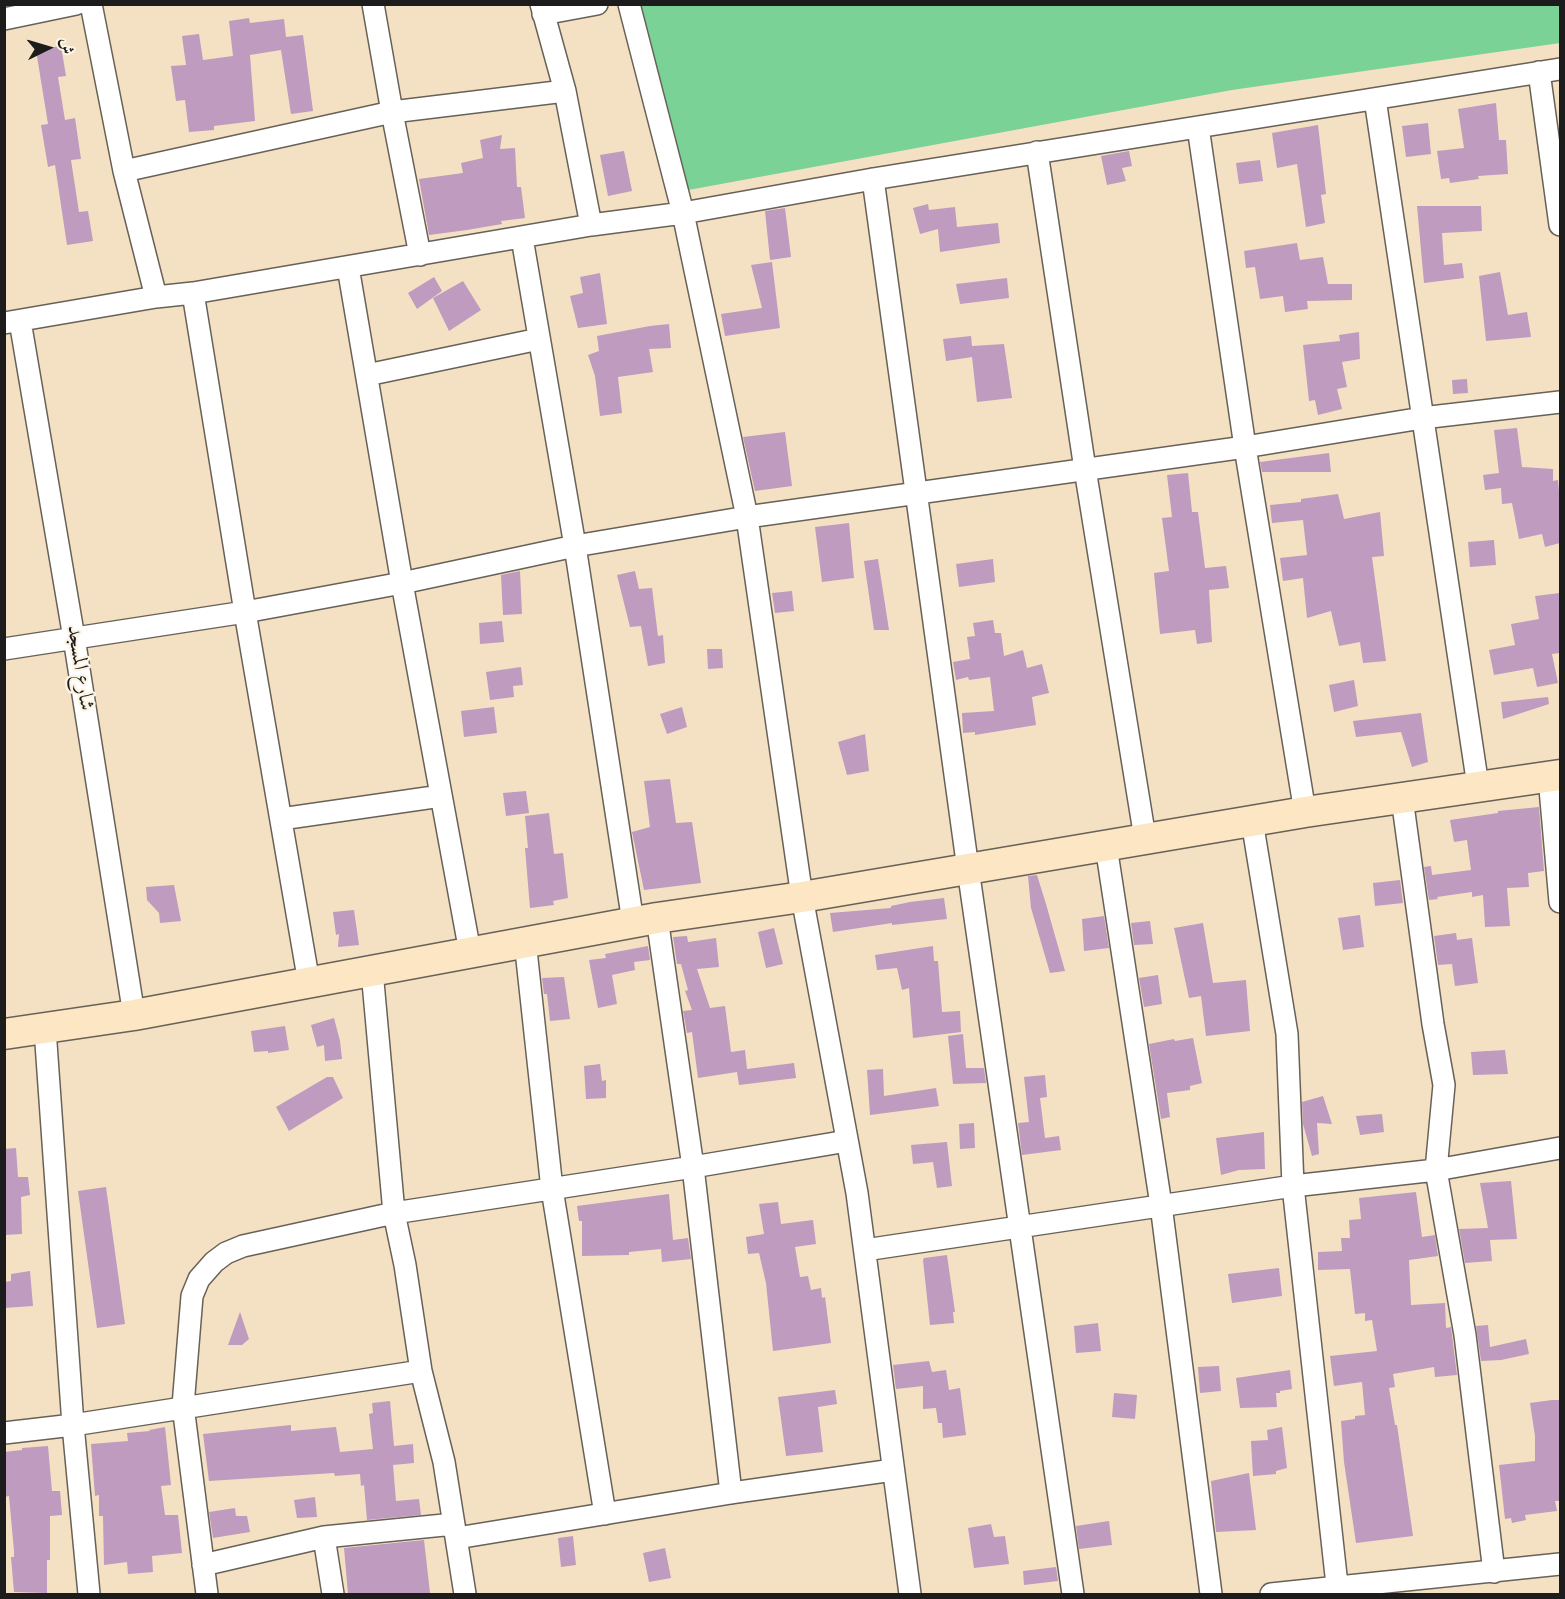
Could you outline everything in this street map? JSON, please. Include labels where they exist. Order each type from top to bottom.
[{"type":"street","points":[[4,19],[75,4]]},
{"type":"street","points":[[91,4],[124,171],[156,297]]},
{"type":"street","points":[[373,4],[420,255]]},
{"type":"street","points":[[591,225],[565,91],[542,10],[597,4]]},
{"type":"street","points":[[629,4],[683,213],[747,517],[802,897],[848,1141],[865,1250],[910,1594]]},
{"type":"street","points":[[12,322],[591,225],[683,213],[1037,152],[1560,69]]},
{"type":"street","points":[[1539,72],[1560,225]]},
{"type":"street","points":[[124,171],[392,112],[565,91]]},
{"type":"street","points":[[1375,99],[1478,786]]},
{"type":"street","points":[[1198,127],[1245,447],[1305,812]]},
{"type":"street","points":[[1037,152],[1085,470],[1145,838]]},
{"type":"street","points":[[873,179],[968,869],[1073,1594]]},
{"type":"street","points":[[522,238],[575,546],[693,1167],[731,1493]]},
{"type":"street","points":[[348,267],[402,583],[470,952]]},
{"type":"street","points":[[194,293],[245,612],[309,983]]},
{"type":"street","name":"شارع المسجد","points":[[12,322],[74,638],[134,1015]]},
{"type":"street","points":[[367,375],[539,339]]},
{"type":"street","points":[[4,649],[245,612],[402,583],[575,546],[747,517],[1245,447],[1422,418],[1560,402]]},
{"type":"street","points":[[4,1034],[134,1015],[645,920],[802,897],[1305,812],[1555,776],[1560,902]]},
{"type":"street","points":[[281,819],[441,796]]},
{"type":"street","points":[[1402,798],[1433,1024],[1444,1085],[1436,1170],[1465,1335],[1494,1572]]},
{"type":"street","points":[[1252,821],[1287,1034],[1293,1186],[1338,1591]]},
{"type":"street","points":[[1106,846],[1161,1205],[1211,1594]]},
{"type":"street","points":[[525,941],[552,1189],[605,1514]]},
{"type":"street","points":[[372,971],[394,1213],[405,1265],[421,1371],[444,1462],[465,1594]]},
{"type":"street","points":[[45,1029],[73,1425],[88,1594]]},
{"type":"street","points":[[207,1594],[183,1406],[192,1296],[199,1279],[214,1262],[226,1253],[243,1246],[394,1213],[848,1141]]},
{"type":"street","points":[[865,1250],[1293,1186],[1436,1170],[1560,1148]]},
{"type":"street","points":[[4,1433],[73,1425],[183,1406],[421,1371]]},
{"type":"street","points":[[203,1565],[324,1538],[456,1531],[605,1514],[893,1470]]},
{"type":"street","points":[[324,1538],[333,1594]]},
{"type":"street","points":[[1271,1594],[1338,1591],[1560,1564]]},
{"type":"green space","points":[[1560,4],[1560,43],[1232,90],[683,191],[641,5]]},
{"type":"building","points":[[249,18],[250,23],[284,19],[286,37],[303,35],[313,111],[291,114],[281,50],[250,55],[255,121],[214,126],[214,130],[189,132],[185,100],[176,101],[171,66],[186,65],[182,36],[199,34],[203,60],[233,56],[229,21]]},
{"type":"building","points":[[61,46],[66,76],[58,77],[65,120],[75,118],[81,159],[71,160],[79,212],[88,211],[93,241],[67,245],[55,165],[48,167],[41,125],[48,124],[36,50]]},
{"type":"building","points":[[1496,103],[1499,140],[1506,140],[1508,174],[1478,176],[1479,179],[1450,183],[1449,178],[1441,179],[1437,151],[1464,148],[1458,109]]},
{"type":"building","points":[[1428,123],[1431,154],[1406,157],[1402,126]]},
{"type":"building","points":[[1318,125],[1326,194],[1321,195],[1325,223],[1306,227],[1297,164],[1277,168],[1272,133]]},
{"type":"building","points":[[502,135],[500,149],[515,148],[517,187],[521,187],[525,218],[501,221],[502,224],[429,235],[419,179],[463,173],[461,163],[483,158],[480,140]]},
{"type":"building","points":[[624,151],[632,191],[608,196],[600,155]]},
{"type":"building","points":[[1129,151],[1132,166],[1122,168],[1126,181],[1107,185],[1101,156]]},
{"type":"building","points":[[1260,160],[1263,181],[1239,184],[1236,163]]},
{"type":"building","points":[[928,204],[929,210],[955,207],[957,227],[998,223],[1000,243],[940,252],[938,229],[920,234],[913,208]]},
{"type":"building","points":[[1417,206],[1481,206],[1482,231],[1442,233],[1444,265],[1462,263],[1464,278],[1424,283]]},
{"type":"building","points":[[785,208],[791,257],[770,260],[765,211]]},
{"type":"building","points":[[1297,243],[1300,260],[1323,257],[1328,284],[1352,284],[1352,300],[1307,301],[1308,309],[1285,312],[1283,296],[1260,299],[1255,267],[1246,268],[1244,251]]},
{"type":"building","points":[[772,262],[780,328],[725,336],[721,314],[762,308],[751,265]]},
{"type":"building","points":[[1500,272],[1508,315],[1527,312],[1531,337],[1486,341],[1479,276]]},
{"type":"building","points":[[600,273],[607,324],[578,328],[570,296],[583,293],[580,277]]},
{"type":"building","points":[[434,277],[442,291],[417,309],[408,293]]},
{"type":"building","points":[[1007,278],[1009,298],[960,304],[956,284]]},
{"type":"building","points":[[463,281],[481,310],[449,331],[433,298]]},
{"type":"building","points":[[669,324],[671,348],[649,349],[653,372],[618,377],[622,413],[600,416],[595,376],[588,355],[599,351],[597,336]]},
{"type":"building","points":[[1359,332],[1360,359],[1342,362],[1347,387],[1337,389],[1342,409],[1318,415],[1315,400],[1309,401],[1303,345],[1340,341],[1339,335]]},
{"type":"building","points":[[971,336],[972,346],[1004,344],[1012,398],[977,402],[972,357],[946,361],[943,339]]},
{"type":"building","points":[[1467,379],[1468,393],[1453,394],[1452,380]]},
{"type":"building","points":[[1517,428],[1522,467],[1553,469],[1553,481],[1558,480],[1560,543],[1545,547],[1542,534],[1519,539],[1512,503],[1502,504],[1501,488],[1485,490],[1483,475],[1499,473],[1494,430]]},
{"type":"building","points":[[785,432],[792,486],[755,491],[743,437]]},
{"type":"building","points":[[1329,453],[1331,472],[1262,472],[1260,462]]},
{"type":"building","points":[[1188,473],[1192,512],[1198,512],[1205,568],[1226,566],[1229,588],[1209,590],[1212,642],[1197,644],[1195,630],[1160,634],[1154,573],[1169,571],[1162,518],[1172,517],[1167,475]]},
{"type":"building","points":[[1338,494],[1344,519],[1380,512],[1384,556],[1372,557],[1386,661],[1363,663],[1360,642],[1339,646],[1331,611],[1307,618],[1303,578],[1283,581],[1280,558],[1307,555],[1303,520],[1272,523],[1270,505],[1301,502],[1301,499]]},
{"type":"building","points":[[849,523],[854,578],[822,582],[815,527]]},
{"type":"building","points":[[1494,540],[1496,565],[1470,567],[1468,542]]},
{"type":"building","points":[[878,559],[889,630],[874,630],[864,561]]},
{"type":"building","points":[[993,559],[995,582],[959,587],[956,564]]},
{"type":"building","points":[[520,571],[522,614],[503,615],[501,575]]},
{"type":"building","points":[[635,571],[639,589],[652,588],[658,636],[663,635],[665,663],[648,666],[641,626],[630,627],[617,575]]},
{"type":"building","points":[[792,591],[794,611],[775,613],[772,593]]},
{"type":"building","points":[[1560,593],[1560,653],[1552,654],[1558,683],[1537,687],[1533,668],[1494,675],[1489,650],[1515,645],[1511,624],[1539,619],[1535,596]]},
{"type":"building","points":[[993,620],[995,633],[1001,633],[1004,656],[1023,650],[1027,668],[1042,664],[1049,693],[1032,697],[1036,725],[975,735],[975,732],[963,733],[962,713],[994,711],[990,677],[969,680],[968,677],[956,680],[953,662],[970,659],[967,637],[975,636],[973,623]]},
{"type":"building","points":[[502,621],[504,642],[480,644],[479,623]]},
{"type":"building","points":[[707,649],[722,649],[723,668],[708,669]]},
{"type":"building","points":[[521,667],[523,685],[513,686],[514,697],[490,700],[486,672]]},
{"type":"building","points":[[1354,680],[1358,706],[1334,712],[1329,685]]},
{"type":"building","points":[[1548,697],[1549,704],[1503,719],[1501,702]]},
{"type":"building","points":[[494,707],[497,733],[464,737],[461,711]]},
{"type":"building","points":[[682,707],[687,727],[667,734],[660,714]]},
{"type":"building","points":[[1421,713],[1428,762],[1412,767],[1401,732],[1356,737],[1353,721]]},
{"type":"building","points":[[865,734],[869,771],[847,775],[838,742]]},
{"type":"building","points":[[670,779],[676,823],[692,822],[701,883],[644,890],[632,832],[650,827],[644,781]]},
{"type":"building","points":[[526,791],[529,813],[506,816],[503,793]]},
{"type":"building","points":[[1539,807],[1544,871],[1528,873],[1529,887],[1507,888],[1510,926],[1485,927],[1483,895],[1472,897],[1472,892],[1429,900],[1424,867],[1431,866],[1432,875],[1471,870],[1467,840],[1454,842],[1450,820],[1498,813],[1498,811]]},
{"type":"building","points":[[549,813],[554,854],[563,853],[568,898],[553,901],[554,905],[530,908],[525,816]]},
{"type":"building","points":[[1037,875],[1065,971],[1050,973],[1031,908],[1028,876]]},
{"type":"building","points":[[1400,880],[1403,903],[1375,906],[1373,883]]},
{"type":"building","points":[[174,885],[181,921],[160,923],[159,913],[147,900],[146,887]]},
{"type":"building","points":[[944,898],[947,919],[892,925],[892,923],[833,932],[830,913],[891,908],[891,906],[910,902]]},
{"type":"building","points":[[354,910],[359,945],[338,947],[339,934],[336,935],[333,912]]},
{"type":"building","points":[[1360,915],[1364,947],[1343,950],[1338,918]]},
{"type":"building","points":[[1104,916],[1109,948],[1084,951],[1082,919]]},
{"type":"building","points":[[1150,921],[1153,944],[1134,945],[1131,923]]},
{"type":"building","points":[[1203,923],[1213,983],[1246,980],[1250,1031],[1206,1036],[1201,996],[1189,998],[1174,928]]},
{"type":"building","points":[[774,928],[783,964],[766,968],[758,932]]},
{"type":"building","points":[[1456,933],[1457,940],[1472,938],[1478,983],[1455,986],[1452,964],[1438,965],[1434,936]]},
{"type":"building","points":[[687,936],[688,942],[716,938],[719,967],[697,969],[710,1008],[725,1006],[731,1052],[745,1050],[747,1069],[794,1063],[796,1078],[739,1085],[737,1072],[698,1078],[692,1032],[687,1033],[683,1011],[692,1010],[685,991],[688,990],[681,964],[677,964],[673,937]]},
{"type":"building","points":[[648,946],[650,960],[634,962],[635,970],[612,975],[617,1004],[598,1008],[589,960],[606,958],[605,954]]},
{"type":"building","points":[[933,946],[934,961],[938,961],[942,1012],[960,1011],[961,1032],[913,1038],[909,988],[902,990],[897,968],[877,970],[875,955]]},
{"type":"building","points":[[1158,975],[1162,1004],[1144,1007],[1139,978]]},
{"type":"building","points":[[564,977],[570,1019],[550,1021],[547,994],[544,994],[542,978]]},
{"type":"building","points":[[334,1018],[342,1059],[325,1061],[324,1045],[317,1047],[311,1025]]},
{"type":"building","points":[[285,1026],[289,1050],[254,1052],[251,1031]]},
{"type":"building","points":[[963,1034],[966,1068],[984,1068],[986,1083],[953,1084],[948,1036]]},
{"type":"building","points":[[1193,1038],[1202,1083],[1190,1086],[1190,1090],[1167,1093],[1170,1117],[1161,1119],[1149,1044]]},
{"type":"building","points":[[1505,1050],[1508,1074],[1473,1075],[1471,1052]]},
{"type":"building","points":[[600,1064],[602,1081],[606,1080],[606,1098],[586,1099],[584,1066]]},
{"type":"building","points":[[883,1069],[884,1096],[936,1088],[939,1106],[870,1115],[867,1070]]},
{"type":"building","points":[[1045,1075],[1047,1097],[1040,1098],[1045,1138],[1059,1136],[1061,1150],[1022,1155],[1018,1123],[1029,1122],[1024,1077]]},
{"type":"building","points":[[327,1077],[333,1077],[343,1098],[289,1131],[276,1107]]},
{"type":"building","points":[[1323,1096],[1332,1124],[1317,1123],[1319,1154],[1312,1156],[1303,1124],[1302,1102]]},
{"type":"building","points":[[1382,1114],[1384,1132],[1360,1135],[1356,1116]]},
{"type":"building","points":[[974,1123],[975,1148],[960,1149],[959,1124]]},
{"type":"building","points":[[1264,1132],[1265,1169],[1239,1170],[1221,1175],[1216,1138]]},
{"type":"building","points":[[947,1142],[952,1186],[937,1188],[933,1162],[913,1164],[911,1145]]},
{"type":"building","points":[[16,1148],[18,1177],[28,1177],[30,1195],[21,1197],[22,1234],[4,1235],[4,1149]]},
{"type":"building","points":[[1511,1181],[1517,1239],[1490,1240],[1492,1261],[1465,1263],[1459,1229],[1488,1228],[1480,1183]]},
{"type":"building","points":[[106,1187],[125,1324],[97,1328],[78,1191]]},
{"type":"building","points":[[1416,1192],[1422,1237],[1435,1235],[1438,1256],[1409,1260],[1411,1305],[1445,1303],[1446,1328],[1451,1327],[1457,1375],[1435,1377],[1434,1367],[1393,1374],[1395,1387],[1389,1388],[1395,1425],[1397,1425],[1413,1536],[1356,1543],[1344,1462],[1341,1421],[1365,1415],[1362,1382],[1334,1386],[1330,1356],[1377,1351],[1372,1320],[1365,1321],[1365,1313],[1355,1314],[1350,1269],[1318,1270],[1318,1252],[1342,1251],[1341,1238],[1350,1238],[1349,1220],[1361,1219],[1359,1198]]},
{"type":"building","points":[[669,1194],[673,1240],[688,1238],[691,1259],[662,1262],[661,1249],[629,1252],[629,1255],[582,1256],[582,1221],[579,1221],[577,1206]]},
{"type":"building","points":[[778,1202],[781,1224],[813,1220],[816,1244],[795,1247],[800,1277],[808,1276],[811,1290],[821,1288],[822,1298],[825,1297],[831,1343],[773,1351],[766,1283],[759,1253],[748,1254],[746,1237],[764,1234],[759,1204]]},
{"type":"building","points":[[947,1255],[955,1312],[953,1312],[954,1323],[930,1325],[923,1260]]},
{"type":"building","points":[[1279,1268],[1282,1296],[1232,1303],[1228,1274]]},
{"type":"building","points":[[30,1271],[33,1306],[4,1308],[4,1282],[11,1281],[11,1274]]},
{"type":"building","points":[[240,1312],[249,1339],[242,1345],[228,1345]]},
{"type":"building","points":[[1098,1323],[1101,1351],[1076,1353],[1074,1326]]},
{"type":"building","points":[[1488,1325],[1490,1347],[1526,1339],[1529,1354],[1501,1360],[1481,1361],[1476,1326]]},
{"type":"building","points":[[929,1361],[932,1372],[946,1370],[949,1390],[960,1388],[966,1435],[943,1438],[942,1423],[938,1423],[936,1408],[923,1409],[923,1386],[896,1389],[893,1365]]},
{"type":"building","points":[[1219,1366],[1221,1391],[1200,1393],[1198,1367]]},
{"type":"building","points":[[1290,1370],[1292,1389],[1276,1393],[1277,1407],[1240,1408],[1236,1378]]},
{"type":"building","points":[[835,1390],[837,1404],[818,1407],[823,1452],[786,1456],[778,1397]]},
{"type":"building","points":[[1114,1393],[1137,1395],[1135,1419],[1112,1417]]},
{"type":"building","points":[[1560,1400],[1560,1501],[1555,1501],[1557,1511],[1525,1515],[1526,1520],[1512,1523],[1511,1518],[1505,1519],[1499,1465],[1535,1461],[1535,1436],[1530,1403]]},
{"type":"building","points":[[390,1401],[394,1446],[413,1444],[414,1463],[393,1465],[396,1501],[419,1499],[421,1515],[367,1520],[364,1485],[361,1486],[360,1474],[335,1476],[334,1473],[209,1481],[203,1434],[291,1425],[291,1431],[336,1427],[340,1452],[373,1449],[369,1414],[373,1413],[372,1403]]},
{"type":"building","points":[[165,1427],[171,1485],[161,1486],[165,1515],[178,1515],[182,1553],[152,1556],[153,1572],[128,1574],[127,1562],[104,1565],[103,1516],[99,1516],[99,1495],[95,1496],[91,1444],[128,1441],[127,1433]]},
{"type":"building","points":[[1282,1427],[1287,1468],[1276,1471],[1276,1474],[1253,1476],[1251,1441],[1268,1440],[1267,1430]]},
{"type":"building","points":[[48,1446],[52,1491],[60,1491],[62,1515],[50,1516],[47,1593],[14,1592],[11,1557],[14,1557],[14,1551],[9,1496],[4,1497],[4,1452]]},
{"type":"building","points":[[1249,1473],[1256,1530],[1216,1532],[1211,1481]]},
{"type":"building","points":[[315,1497],[317,1517],[297,1518],[294,1500]]},
{"type":"building","points":[[235,1508],[236,1516],[247,1516],[250,1532],[213,1538],[209,1512]]},
{"type":"building","points":[[1109,1521],[1112,1545],[1079,1549],[1076,1526]]},
{"type":"building","points":[[991,1524],[994,1537],[1005,1536],[1009,1564],[974,1568],[968,1528]]},
{"type":"building","points":[[573,1536],[576,1565],[561,1567],[558,1538]]},
{"type":"building","points":[[424,1540],[430,1593],[348,1594],[344,1548]]},
{"type":"building","points":[[665,1548],[671,1578],[649,1582],[643,1553]]},
{"type":"building","points":[[1056,1567],[1058,1581],[1024,1585],[1023,1571]]}]
